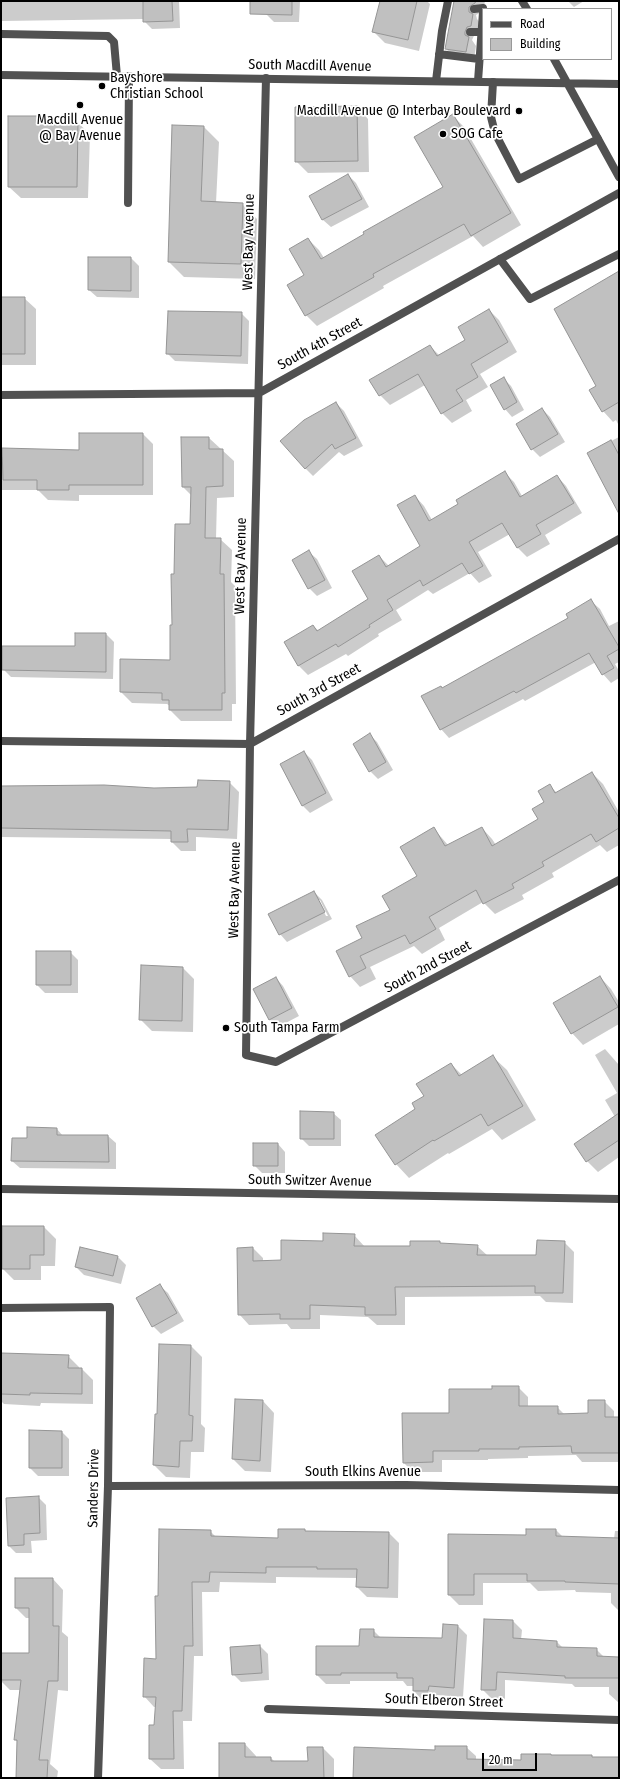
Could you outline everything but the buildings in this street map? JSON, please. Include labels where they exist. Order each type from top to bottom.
[{"type":"street","points":[[436,81],[439,54],[446,31],[450,9],[448,1]]},
{"type":"street","points":[[474,8],[483,7]]},
{"type":"street","points":[[470,32],[482,32],[478,81]]},
{"type":"street","points":[[1,34],[108,36],[114,42],[117,76]]},
{"type":"street","points":[[439,54],[479,59]]},
{"type":"street","points":[[555,60],[619,176]]},
{"type":"street","name":"South Macdill Avenue","points":[[1,75],[619,84]]},
{"type":"street","points":[[128,203],[129,76]]},
{"type":"street","name":"West Bay Avenue","points":[[246,1055],[250,744],[266,78]]},
{"type":"street","points":[[493,82],[491,117],[495,133],[519,179],[598,139]]},
{"type":"street","name":"South 4th Street","points":[[1,395],[259,393],[619,193]]},
{"type":"street","points":[[500,259],[530,299],[619,254]]},
{"type":"street","name":"South 3rd Street","points":[[1,741],[250,744],[619,539]]},
{"type":"street","name":"South 2nd Street","points":[[246,1055],[276,1062],[619,880]]},
{"type":"street","name":"South Switzer Avenue","points":[[1,1189],[619,1199]]},
{"type":"street","name":"Sanders Drive","points":[[1,1308],[110,1308],[108,1486],[98,1778]]},
{"type":"street","name":"South Elkins Avenue","points":[[108,1486],[406,1485],[619,1490]]},
{"type":"street","name":"South Elberon Street","points":[[268,1709],[619,1720]]},
{"type":"place","name":"Bayshore Christian School","points":[[102,86]]},
{"type":"place","name":"Macdill Avenue @ Bay Avenue","points":[[80,105]]},
{"type":"place","name":"Macdill Avenue @ Interbay Boulevard","points":[[519,111]]},
{"type":"place","name":"SOG Cafe","points":[[443,134]]},
{"type":"place","name":"South Tampa Farm","points":[[226,1028]]}]
